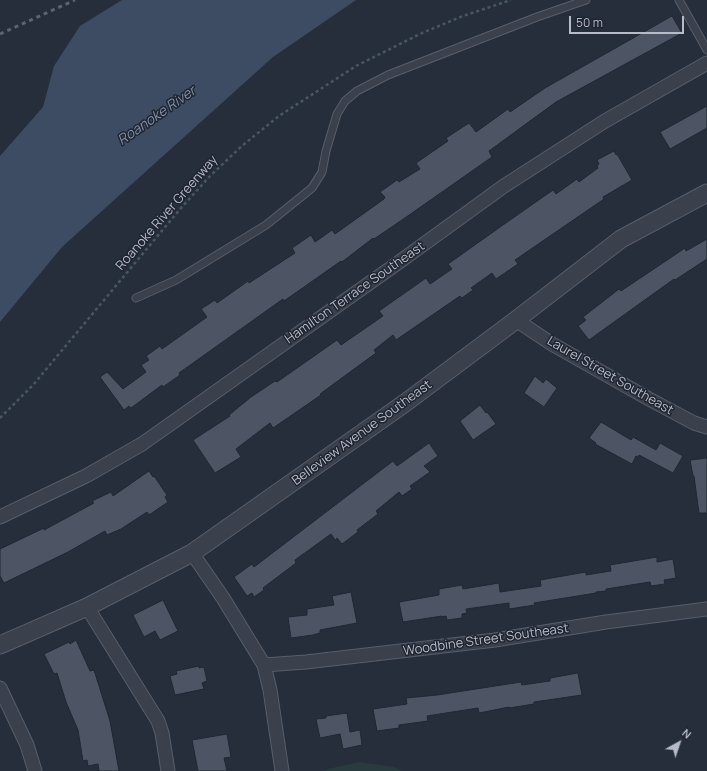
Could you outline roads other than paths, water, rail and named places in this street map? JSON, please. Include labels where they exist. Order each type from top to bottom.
[{"type":"street","name":"Hamilton Terrace Southeast","points":[[0,517],[86,476],[142,444],[504,186],[605,121],[707,62]]},
{"type":"street","name":"Belleview Avenue Southeast","points":[[0,644],[87,607],[192,553],[405,403],[621,239],[707,193]]},
{"type":"street","name":"Laurel Street Southeast","points":[[516,320],[552,344],[648,399],[694,423],[707,427]]},
{"type":"street","points":[[192,553],[223,598],[264,665],[270,690],[282,771]]},
{"type":"street","points":[[87,607],[158,721],[162,733],[168,771]]},
{"type":"street","name":"Woodbine Street Southeast","points":[[264,665],[306,662],[487,641],[606,622],[707,609]]},
{"type":"street","points":[[0,688],[27,745],[36,771]]},
{"type":"lane","points":[[136,298],[176,280],[266,225],[312,188],[322,172],[326,151],[337,114],[345,101],[357,91],[388,75],[537,17],[586,0]]},
{"type":"lane","points":[[679,0],[707,50]]},
{"type":"water","name":"Roanoke River","points":[[122,0],[356,0],[273,57],[62,247],[0,322],[0,156],[43,107],[54,66],[80,26]]},
{"type":"railway","points":[[0,34],[75,0]]}]
